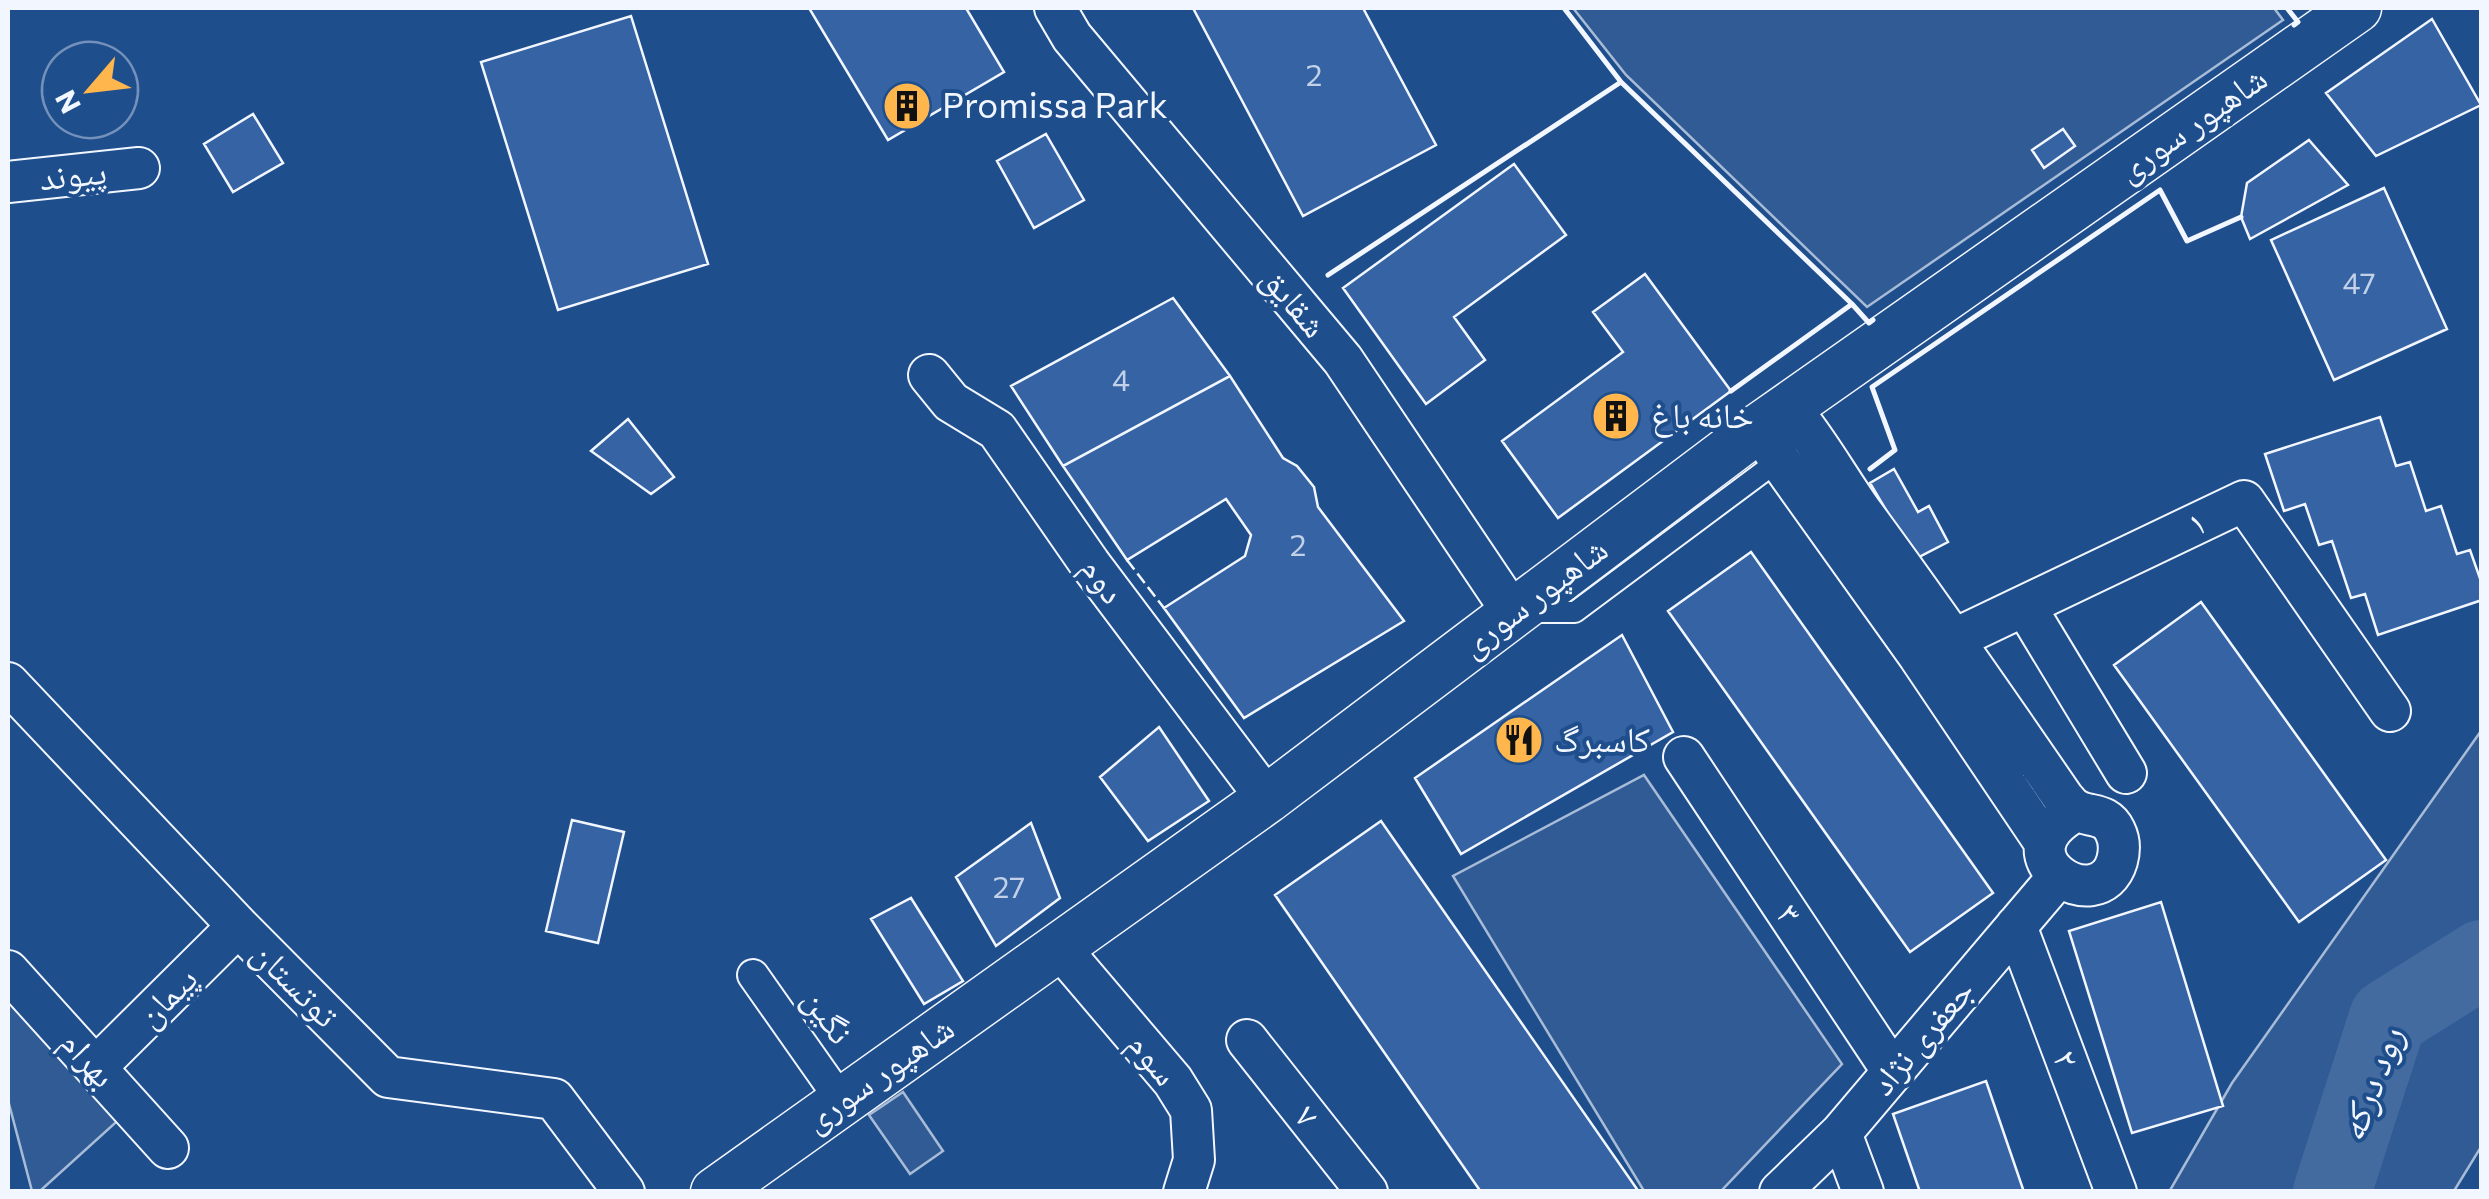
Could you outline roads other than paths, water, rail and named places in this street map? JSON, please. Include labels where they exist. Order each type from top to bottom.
[{"type":"street","name":"شقایق","points":[[1055,8],[1072,36],[1343,360],[1514,612]]},
{"type":"street","name":"شاهپور سوری","points":[[714,1192],[1268,799],[1514,612],[1785,433],[2357,8]]},
{"type":"street","name":"پیوند","points":[[8,182],[139,168]]},
{"type":"street","name":"دوم","points":[[929,375],[950,402],[998,430],[1090,564],[1268,799]]},
{"type":"street","points":[[1785,433],[1849,494],[2051,860],[2077,886],[2098,883],[2114,870],[2121,849],[2114,828],[2098,814],[2076,811],[2064,800],[1937,648]]},
{"type":"street","name":"۱","points":[[1937,648],[2244,501],[2390,711]]},
{"type":"street","points":[[2025,606],[2126,773]]},
{"type":"street","name":"توتستان","points":[[8,683],[388,1078],[554,1099],[624,1192]]},
{"type":"street","name":"۳","points":[[1684,757],[1893,1072]]},
{"type":"street","points":[[2051,860],[2056,822],[2076,811]]},
{"type":"street","name":"جعفری نژاد","points":[[1780,1192],[1842,1133],[2016,926],[2051,860]]},
{"type":"street","name":"پیمان","points":[[96,1067],[238,926]]},
{"type":"street","name":"۲","points":[[2016,926],[2116,1192]]},
{"type":"street","name":"سوم","points":[[1059,947],[1174,1080],[1191,1110],[1194,1160],[1184,1192]]},
{"type":"street","name":"بهرام","points":[[8,971],[168,1148]]},
{"type":"street","name":"نگین","points":[[753,975],[841,1100]]},
{"type":"street","name":"۷","points":[[1247,1040],[1367,1192]]},
{"type":"street","points":[[1842,1133],[1863,1192]]},
{"type":"waterway","name":"رود درکه","points":[[2332,1192],[2388,1018],[2482,959]]},
{"type":"place","name":"Promissa Park","points":[[907,106]]},
{"type":"place","name":"خانه باغ","points":[[1616,416]]},
{"type":"place","name":"کاسبرگ","points":[[1519,740]]}]
